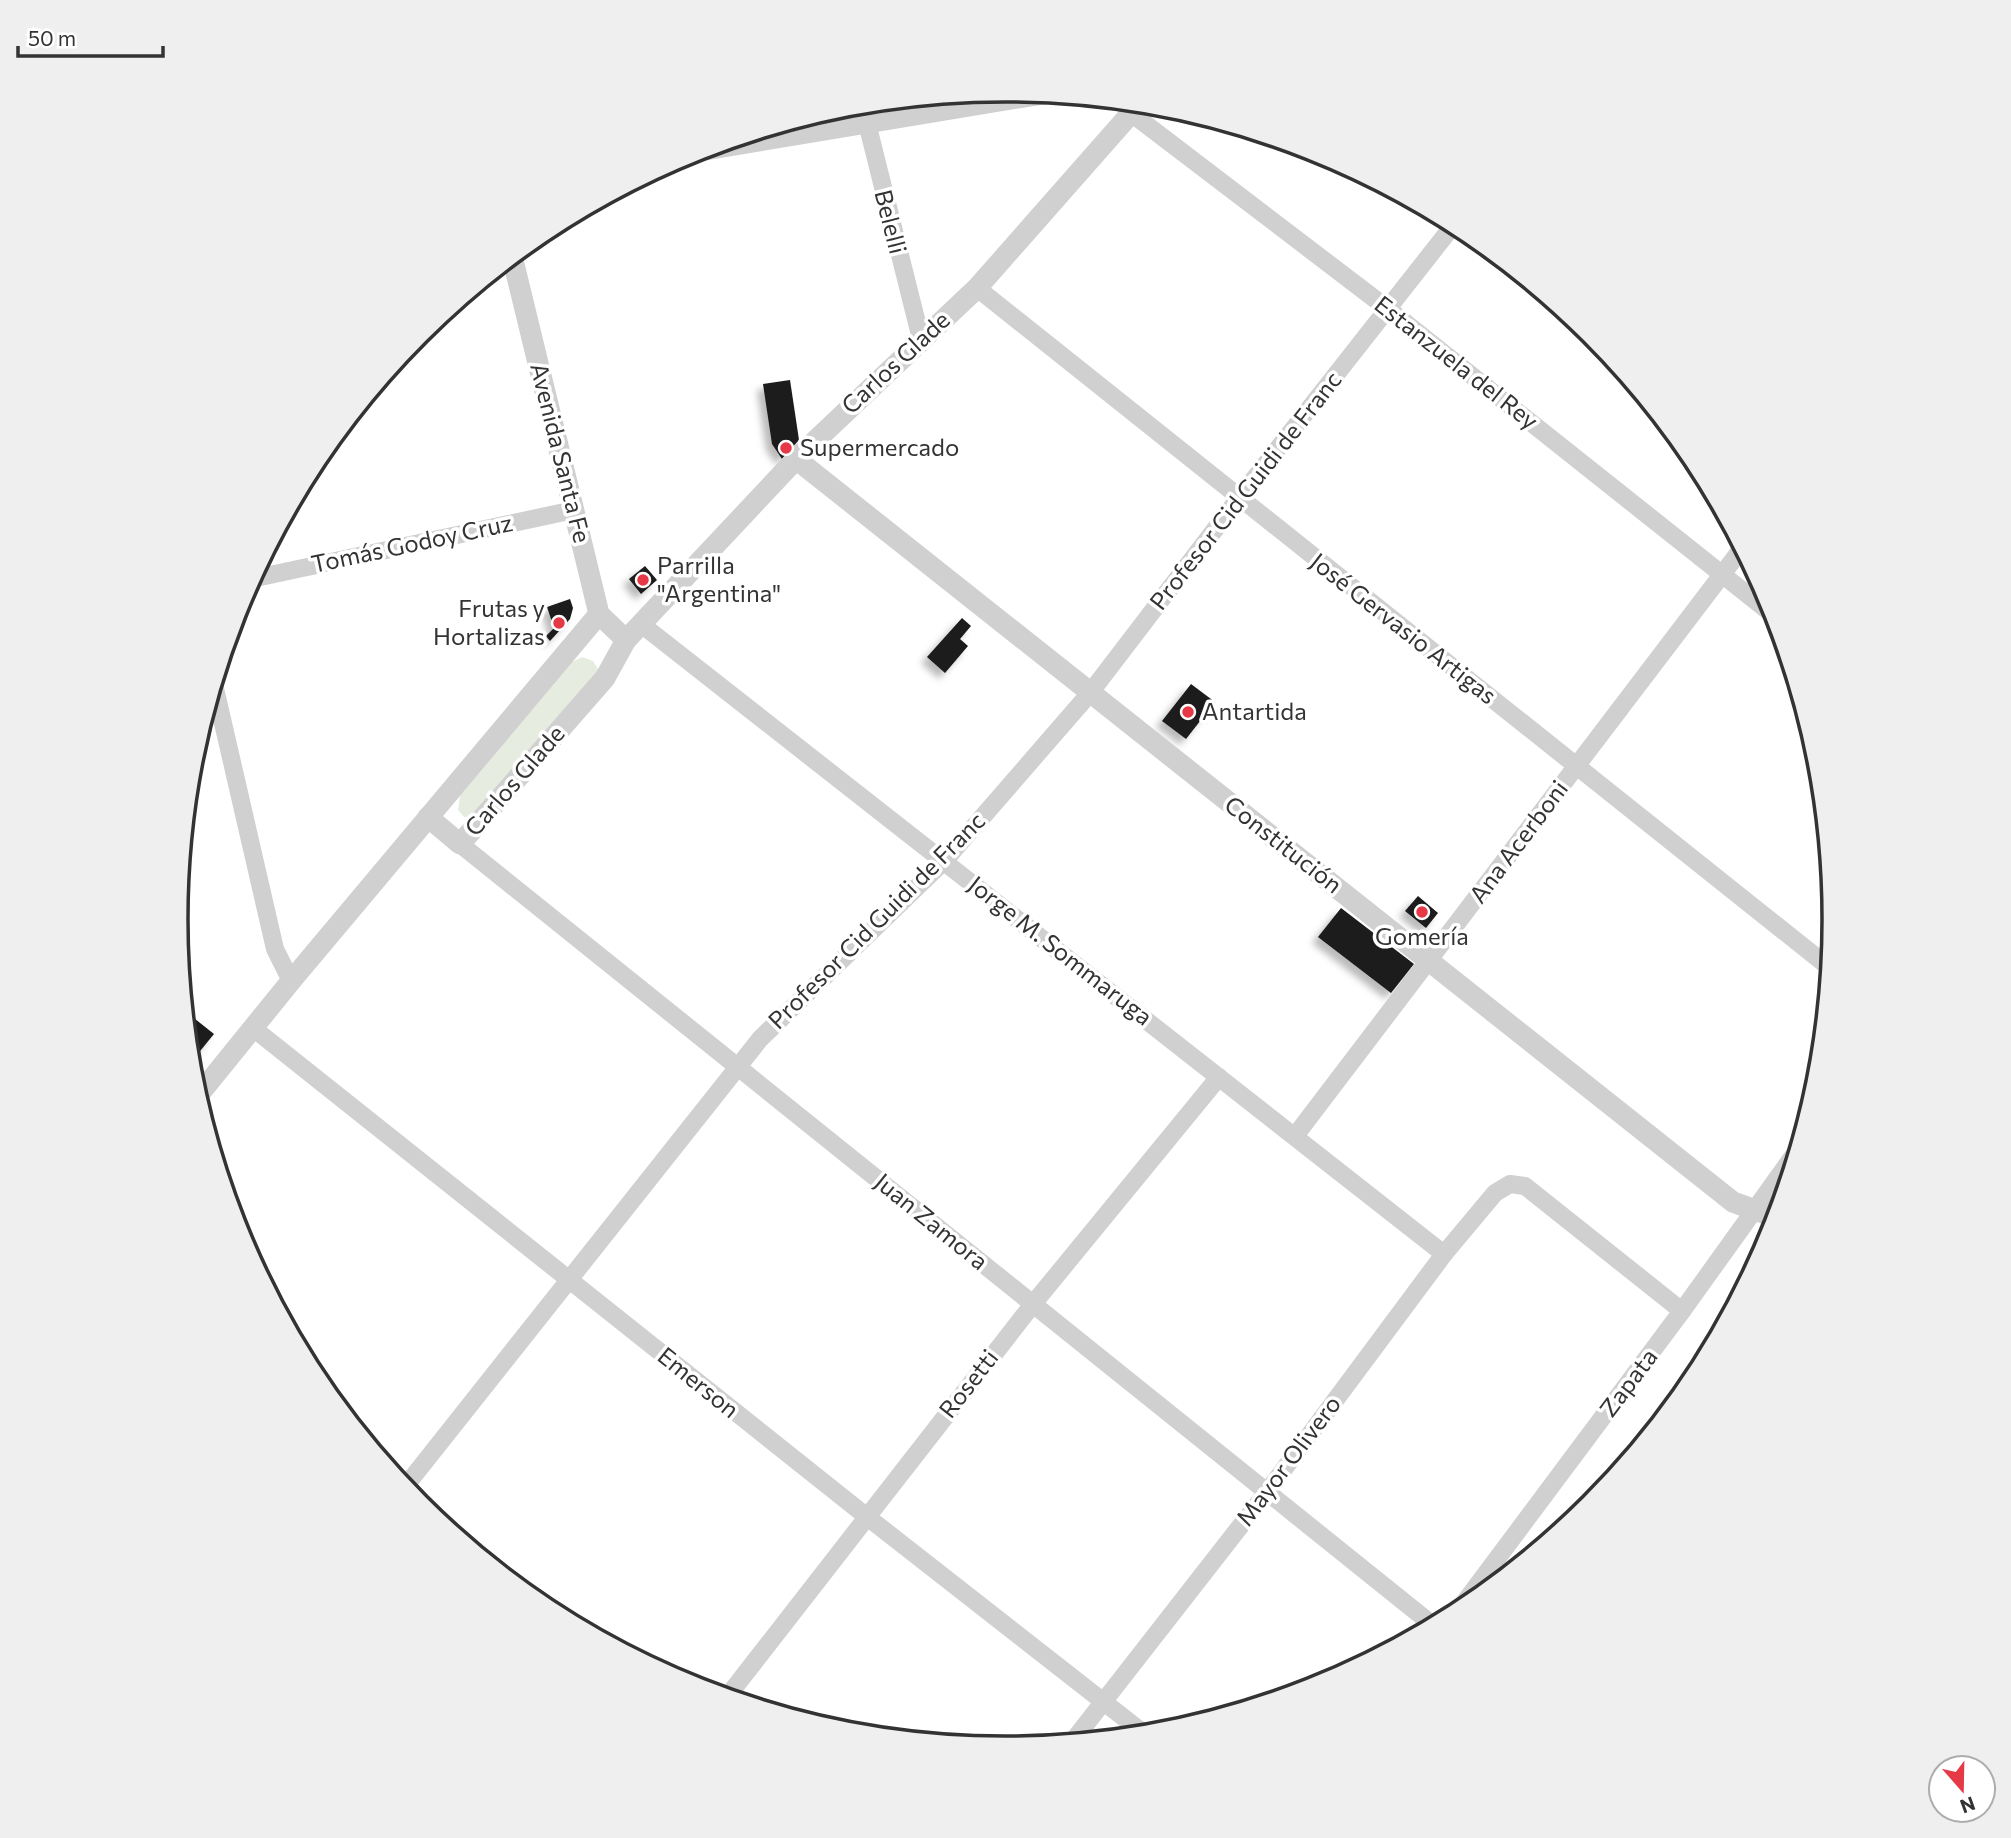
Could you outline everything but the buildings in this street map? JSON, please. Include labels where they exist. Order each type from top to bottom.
[{"type":"street","points":[[741,146],[999,102]]},
{"type":"street","name":"Carlos Glade","points":[[460,844],[605,678],[626,640],[796,459],[977,288],[1133,112]]},
{"type":"street","name":"Estanzuela del Rey","points":[[1142,113],[1760,605]]},
{"type":"street","name":"Belelli","points":[[864,114],[921,339]]},
{"type":"street","name":"Profesor Cid Guidi de Franc","points":[[411,1479],[737,1067],[779,1019],[945,860],[1090,693],[1448,232]]},
{"type":"street","name":"Avenida Santa Fe","points":[[514,265],[599,614]]},
{"type":"street","name":"José Gervasio Artigas","points":[[977,288],[1821,961]]},
{"type":"street","name":"Constitución","points":[[796,459],[1733,1202],[1768,1214]]},
{"type":"street","name":"Tomás Godoy Cruz","points":[[263,576],[574,510]]},
{"type":"street","name":"Ana Acerboni","points":[[1295,1136],[1430,962],[1737,554]]},
{"type":"street","points":[[599,614],[626,640]]},
{"type":"street","name":"Carlos Glade","points":[[205,1084],[599,614]]},
{"type":"street","name":"Jorge M. Sommaruga","points":[[641,624],[1444,1254]]},
{"type":"street","points":[[218,702],[275,949],[291,981]]},
{"type":"street","name":"Juan Zamora","points":[[428,817],[1426,1620]]},
{"type":"street","name":"Emerson","points":[[253,1028],[1135,1726]]},
{"type":"street","name":"Rosetti","points":[[733,1689],[1033,1304],[1219,1077]]},
{"type":"street","name":"Zapata","points":[[1492,1576],[1784,1168]]},
{"type":"street","name":"Mayor Olivero","points":[[1079,1733],[1266,1492],[1444,1254],[1495,1193],[1510,1184],[1525,1186],[1682,1311]]},
{"type":"shaded area","points":[[582,657],[593,661],[599,671],[469,818],[464,817],[458,810],[460,796],[572,662]]},
{"type":"place","name":"Supermercado","points":[[786,448]]},
{"type":"place","name":"Parrilla \"Argentina\"","points":[[643,580]]},
{"type":"place","name":"Frutas y Hortalizas","points":[[559,623]]},
{"type":"place","name":"Antartida","points":[[1188,712]]},
{"type":"place","name":"Gomería","points":[[1422,912]]}]
